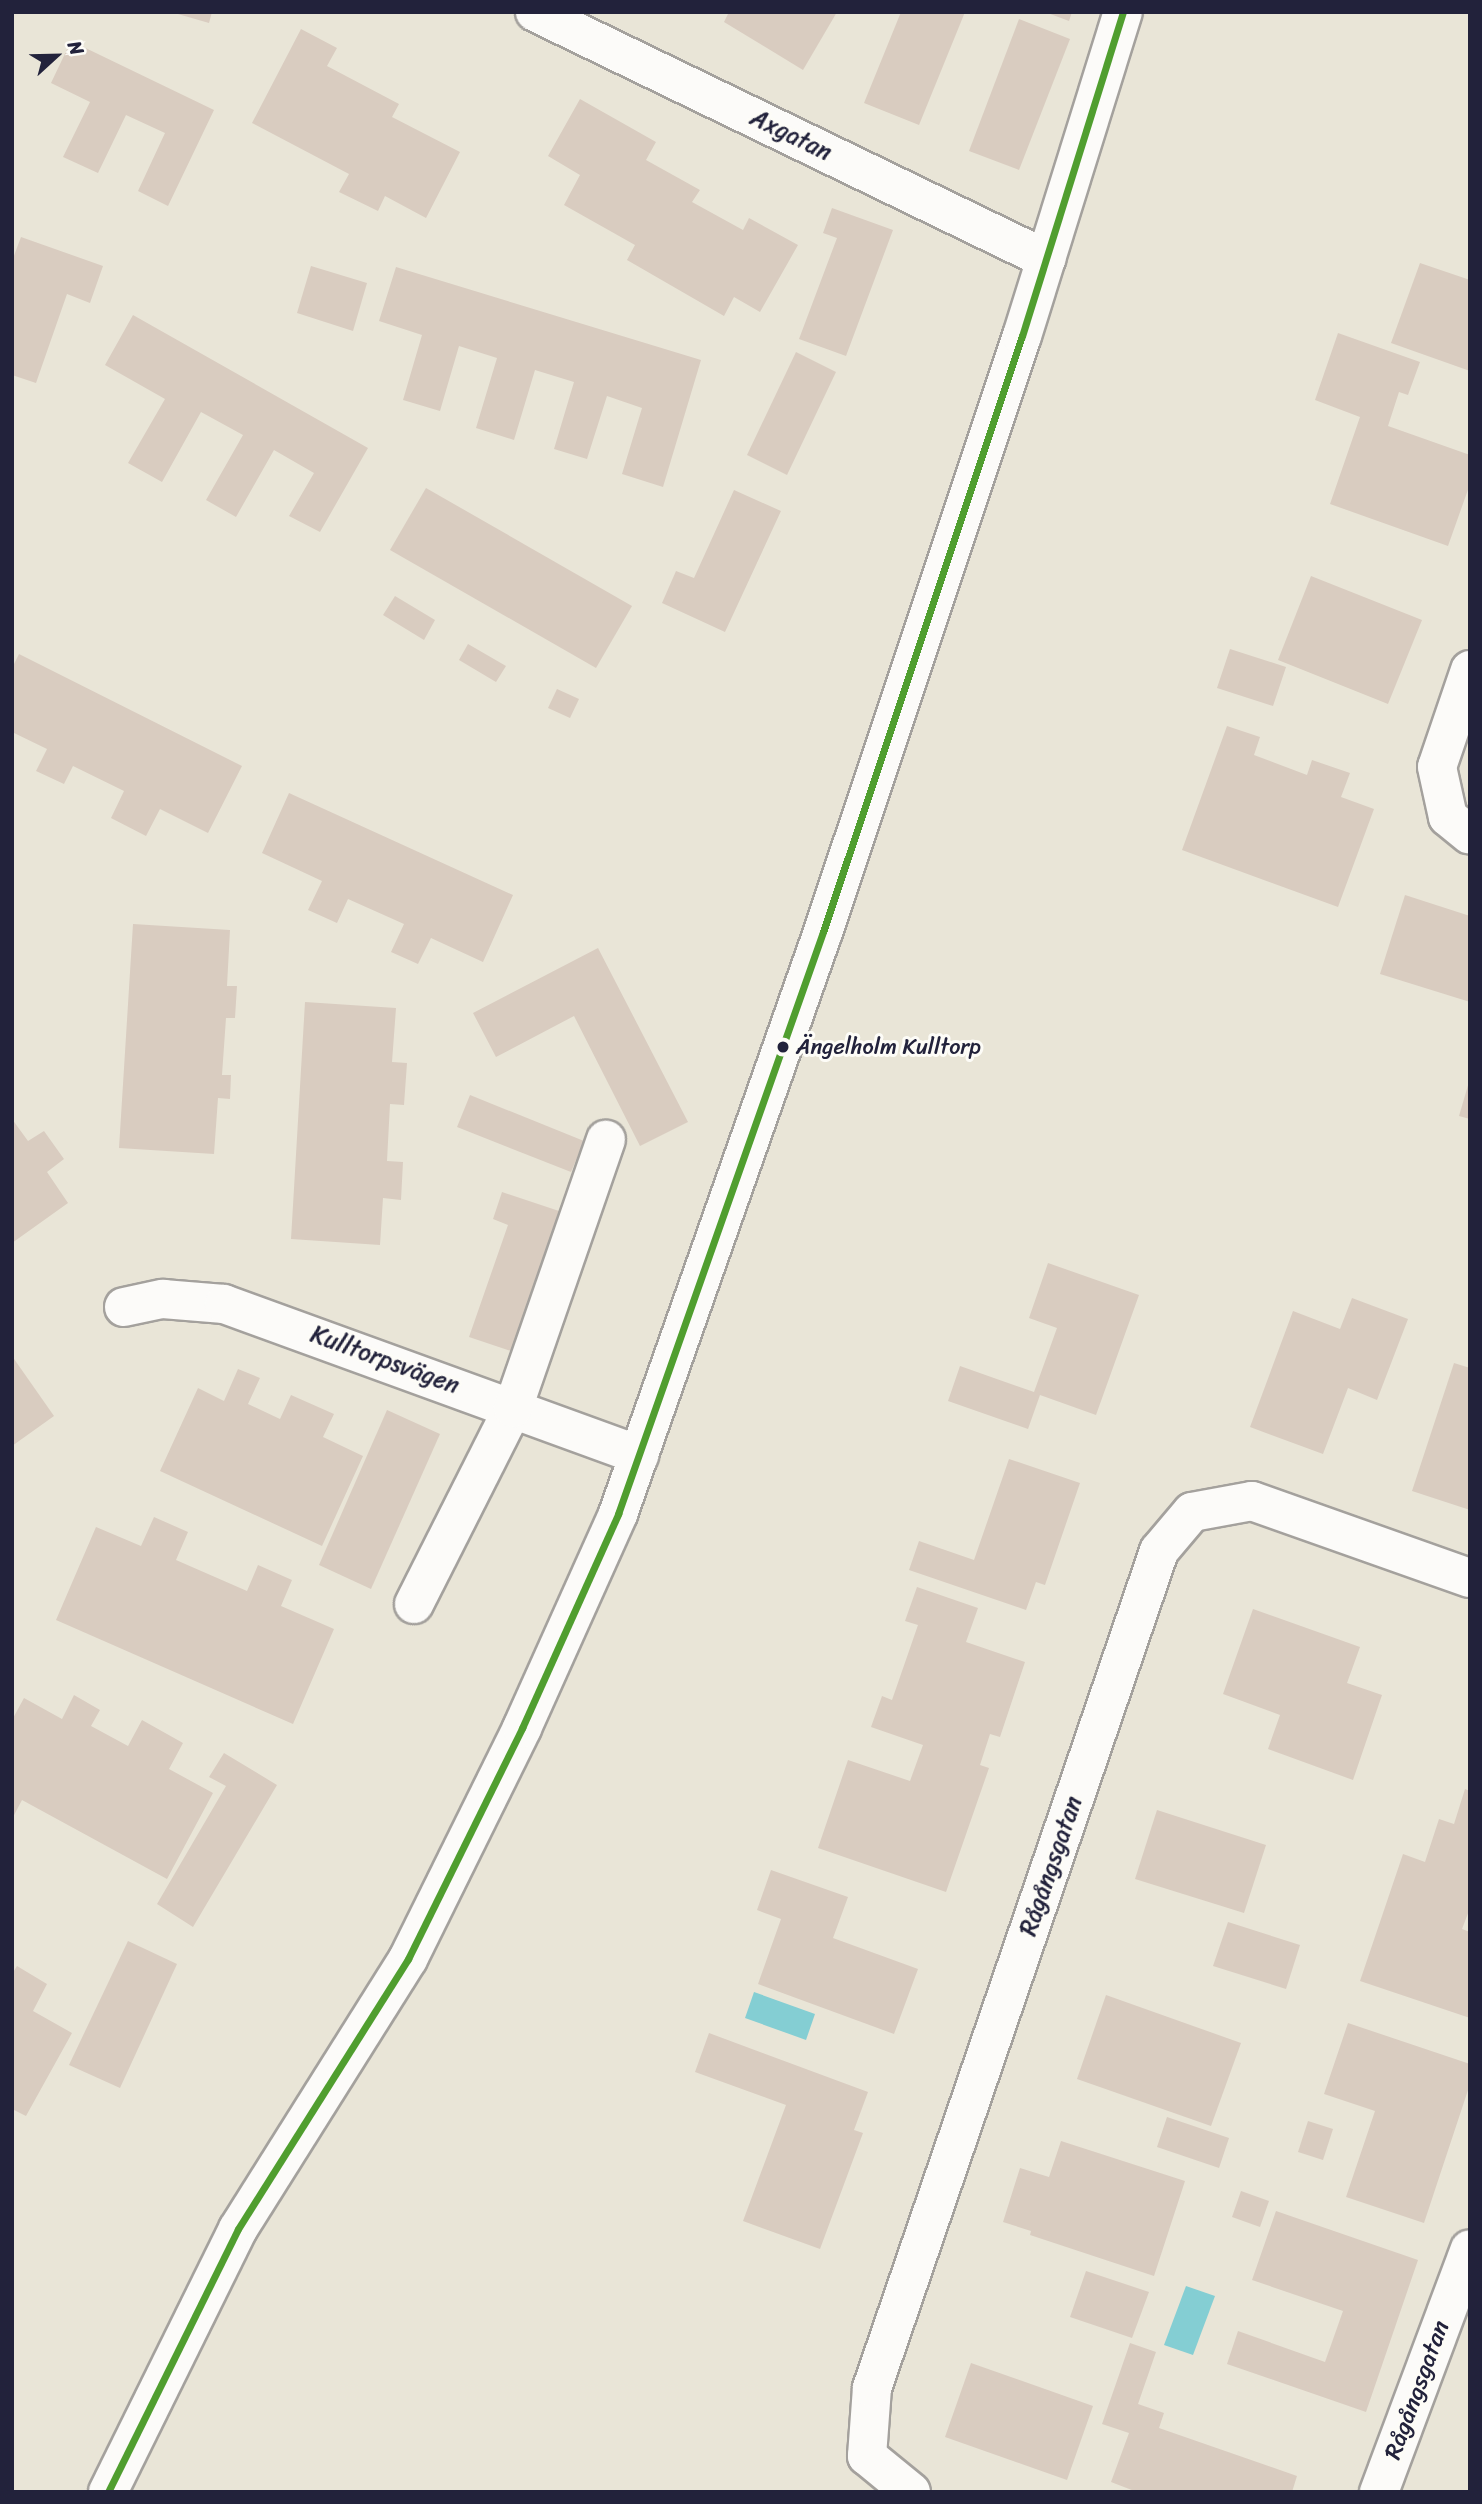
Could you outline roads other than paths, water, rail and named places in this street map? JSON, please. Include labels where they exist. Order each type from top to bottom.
[{"type":"street","name":"Axgatan","points":[[535,12],[1046,258]]},
{"type":"street","points":[[108,2492],[238,2228],[408,1959],[522,1728],[618,1514],[823,932],[1046,258],[1123,12]]},
{"type":"street","points":[[1470,670],[1437,767],[1448,817],[1470,835]]},
{"type":"street","points":[[414,1604],[513,1408],[606,1140]]},
{"type":"street","name":"Kulltorpsvägen","points":[[124,1307],[163,1299],[224,1304],[639,1455]]},
{"type":"street","name":"Rågångsgatan","points":[[911,2492],[867,2456],[872,2388],[1159,1551],[1192,1512],[1252,1502],[1470,1578]]},
{"type":"street","name":"Rågångsgatan","points":[[1379,2492],[1470,2249]]},
{"type":"water","points":[[754,1992],[815,2014],[806,2040],[745,2018]]},
{"type":"water","points":[[1186,2286],[1215,2296],[1193,2355],[1164,2345]]},
{"type":"place","name":"Ängelholm Kulltorp","points":[[783,1047]]}]
